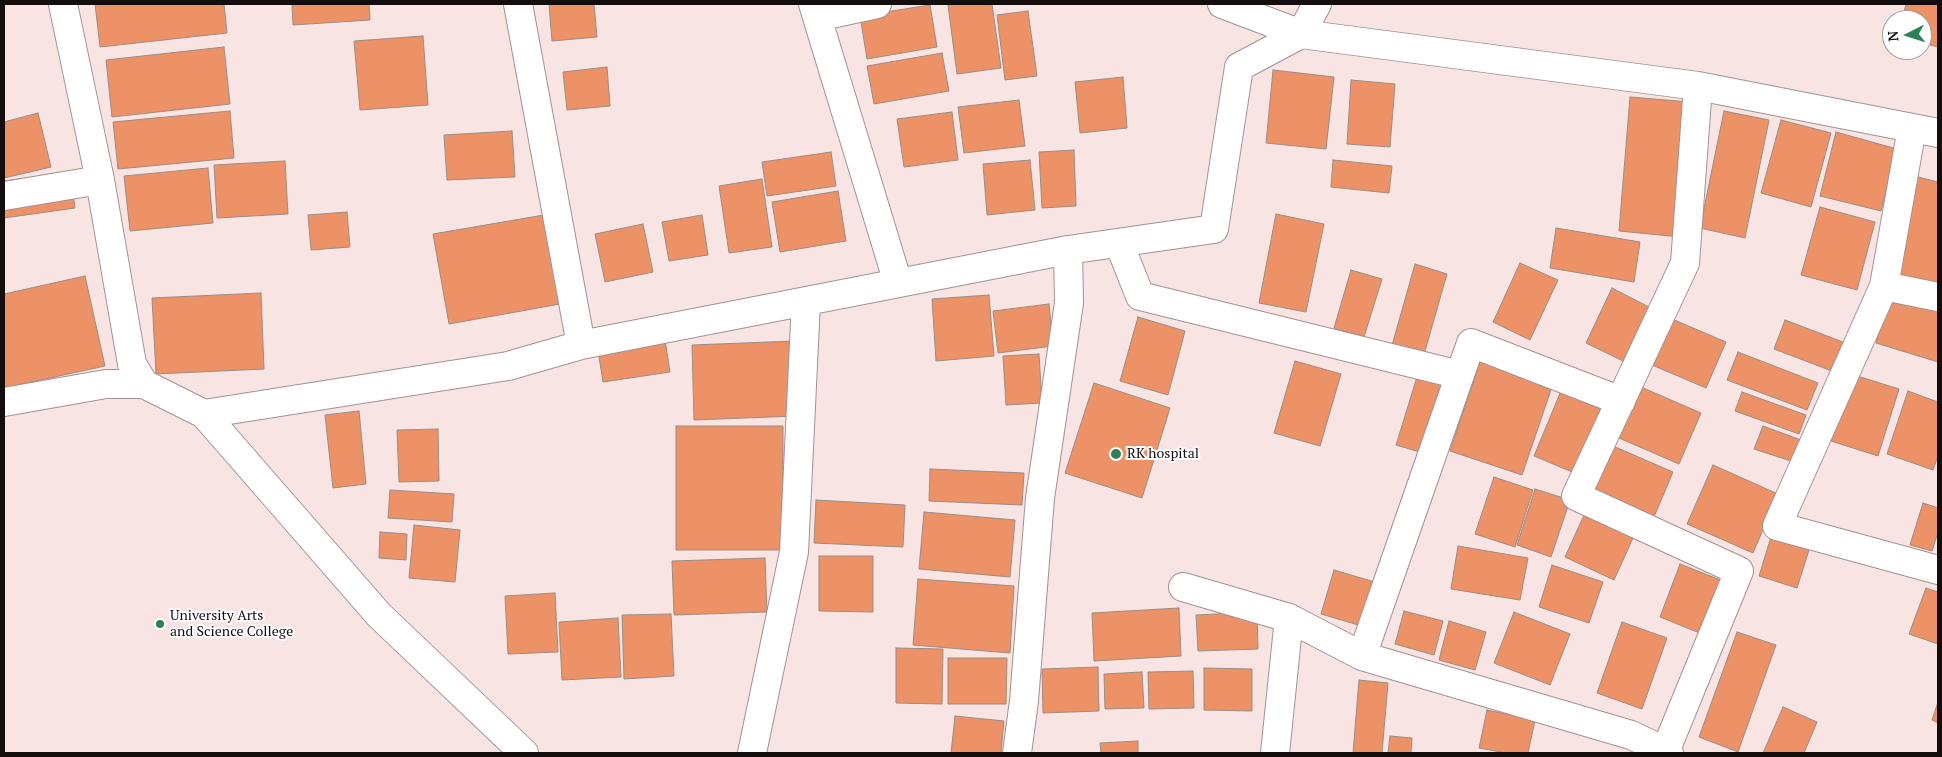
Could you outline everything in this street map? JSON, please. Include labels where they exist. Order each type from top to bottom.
[{"type":"street","points":[[63,4],[100,180],[132,364],[144,384]]},
{"type":"street","points":[[518,4],[581,345]]},
{"type":"street","points":[[877,4],[814,10],[898,283]]},
{"type":"street","points":[[1222,4],[1301,34],[1698,86],[1938,133]]},
{"type":"street","points":[[204,414],[508,366],[581,345],[1068,250],[1214,229],[1239,67],[1301,34],[1317,4]]},
{"type":"street","points":[[1183,587],[1289,618],[1362,656],[1629,744],[1667,752],[1739,571],[1576,496],[1686,263],[1698,86]]},
{"type":"street","points":[[1912,128],[1884,286],[1777,526],[1938,570]]},
{"type":"street","points":[[4,196],[100,180]]},
{"type":"street","points":[[1119,243],[1140,296],[1460,375]]},
{"type":"street","points":[[1017,753],[1024,701],[1040,498],[1069,303],[1068,250]]},
{"type":"street","points":[[1884,286],[1938,298]]},
{"type":"street","points":[[752,753],[794,552],[806,302]]},
{"type":"street","points":[[1362,656],[1471,343],[1621,401]]},
{"type":"street","points":[[4,402],[106,384],[144,384],[204,414],[379,615],[524,753]]},
{"type":"street","points":[[1275,753],[1289,618]]},
{"type":"building","points":[[95,4],[224,4],[227,33],[100,47]]},
{"type":"building","points":[[292,4],[369,4],[370,20],[293,25]]},
{"type":"building","points":[[549,4],[594,4],[597,37],[552,41]]},
{"type":"building","points":[[992,4],[1001,68],[957,74],[948,5]]},
{"type":"building","points":[[1906,4],[1938,4],[1938,47],[1932,46],[1932,10],[1904,10]]},
{"type":"building","points":[[930,5],[937,47],[867,59],[860,16]]},
{"type":"building","points":[[1028,11],[1037,76],[1005,80],[997,15]]},
{"type":"building","points":[[423,36],[428,105],[360,110],[354,41]]},
{"type":"building","points":[[224,47],[230,104],[112,117],[106,60]]},
{"type":"building","points":[[942,53],[949,91],[874,104],[867,66]]},
{"type":"building","points":[[607,67],[610,106],[567,110],[563,72]]},
{"type":"building","points":[[1273,70],[1334,77],[1326,149],[1266,143]]},
{"type":"building","points":[[1123,77],[1127,128],[1080,133],[1075,82]]},
{"type":"building","points":[[1351,80],[1395,84],[1390,147],[1347,144]]},
{"type":"building","points":[[1630,97],[1702,103],[1690,238],[1619,231]]},
{"type":"building","points":[[1019,100],[1025,146],[964,153],[958,107]]},
{"type":"building","points":[[230,111],[234,158],[118,169],[113,122]]},
{"type":"building","points":[[1724,111],[1769,120],[1745,238],[1700,228]]},
{"type":"building","points":[[952,112],[958,160],[904,167],[897,119]]},
{"type":"building","points":[[38,113],[51,167],[4,178],[4,122]]},
{"type":"building","points":[[1781,120],[1831,133],[1811,207],[1761,193]]},
{"type":"building","points":[[512,131],[515,177],[447,180],[444,135]]},
{"type":"building","points":[[1836,132],[1897,149],[1881,211],[1820,196]]},
{"type":"building","points":[[1074,150],[1076,206],[1042,208],[1039,152]]},
{"type":"building","points":[[831,152],[836,186],[767,196],[762,162]]},
{"type":"building","points":[[1030,160],[1035,210],[987,215],[983,164]]},
{"type":"building","points":[[1333,160],[1392,166],[1389,193],[1331,187]]},
{"type":"building","points":[[285,161],[288,214],[217,218],[214,165]]},
{"type":"building","points":[[208,168],[213,223],[130,231],[124,176]]},
{"type":"building","points":[[70,172],[75,208],[4,218],[4,181]]},
{"type":"building","points":[[1918,177],[1938,182],[1938,289],[1894,278]]},
{"type":"building","points":[[762,179],[772,247],[729,253],[719,186]]},
{"type":"building","points":[[838,191],[846,241],[780,252],[772,202]]},
{"type":"building","points":[[1820,207],[1875,222],[1857,290],[1801,275]]},
{"type":"building","points":[[347,212],[350,247],[311,250],[308,215]]},
{"type":"building","points":[[1276,214],[1324,224],[1306,312],[1259,303]]},
{"type":"building","points":[[544,215],[560,304],[449,324],[433,234]]},
{"type":"building","points":[[702,215],[708,255],[669,261],[662,222]]},
{"type":"building","points":[[643,224],[653,272],[605,282],[595,234]]},
{"type":"building","points":[[1556,228],[1640,242],[1634,282],[1550,268]]},
{"type":"building","points":[[1520,263],[1558,280],[1530,340],[1493,322]]},
{"type":"building","points":[[1415,264],[1447,274],[1423,358],[1391,349]]},
{"type":"building","points":[[1351,270],[1382,279],[1364,337],[1334,328]]},
{"type":"building","points":[[85,276],[105,366],[4,388],[4,294]]},
{"type":"building","points":[[1612,288],[1649,307],[1623,361],[1586,343]]},
{"type":"building","points":[[1891,291],[1938,305],[1938,362],[1876,343]]},
{"type":"building","points":[[261,293],[264,369],[156,374],[152,298]]},
{"type":"building","points":[[989,295],[994,356],[936,361],[932,299]]},
{"type":"building","points":[[1049,304],[1053,346],[998,353],[993,311]]},
{"type":"building","points":[[1138,317],[1185,331],[1168,395],[1120,381]]},
{"type":"building","points":[[1672,319],[1726,342],[1706,388],[1652,365]]},
{"type":"building","points":[[1785,320],[1843,342],[1832,371],[1774,349]]},
{"type":"building","points":[[665,340],[670,372],[603,382],[598,350]]},
{"type":"building","points":[[794,341],[796,416],[694,420],[692,345]]},
{"type":"building","points":[[1738,352],[1818,383],[1807,410],[1727,380]]},
{"type":"building","points":[[1039,354],[1042,403],[1006,405],[1003,356]]},
{"type":"building","points":[[1482,356],[1554,381],[1522,475],[1450,451]]},
{"type":"building","points":[[1295,361],[1341,374],[1320,446],[1274,433]]},
{"type":"building","points":[[1851,374],[1899,389],[1878,456],[1831,441]]},
{"type":"building","points":[[1417,377],[1444,386],[1423,453],[1396,445]]},
{"type":"building","points":[[1094,383],[1170,408],[1142,498],[1065,473]]},
{"type":"building","points":[[1641,387],[1701,413],[1679,464],[1619,438]]},
{"type":"building","points":[[1561,391],[1605,409],[1577,474],[1534,456]]},
{"type":"building","points":[[1908,391],[1938,402],[1938,456],[1933,470],[1887,454]]},
{"type":"building","points":[[1742,392],[1806,415],[1799,434],[1735,411]]},
{"type":"building","points":[[359,411],[366,484],[333,488],[325,415]]},
{"type":"building","points":[[676,426],[783,426],[783,550],[676,550]]},
{"type":"building","points":[[1763,426],[1801,440],[1794,462],[1754,449]]},
{"type":"building","points":[[438,429],[439,481],[399,482],[397,430]]},
{"type":"building","points":[[1613,446],[1673,472],[1651,524],[1591,497]]},
{"type":"building","points":[[1713,465],[1778,494],[1753,553],[1687,524]]},
{"type":"building","points":[[930,469],[1024,473],[1022,505],[929,501]]},
{"type":"building","points":[[1494,477],[1533,490],[1515,547],[1475,534]]},
{"type":"building","points":[[1535,489],[1570,500],[1551,557],[1517,545]]},
{"type":"building","points":[[390,490],[454,494],[452,522],[388,518]]},
{"type":"building","points":[[816,500],[905,505],[903,547],[814,543]]},
{"type":"building","points":[[1923,503],[1938,508],[1938,532],[1932,551],[1910,545]]},
{"type":"building","points":[[1589,504],[1638,527],[1614,580],[1565,557]]},
{"type":"building","points":[[924,512],[1015,520],[1010,577],[919,569]]},
{"type":"building","points":[[414,525],[460,530],[455,582],[409,578]]},
{"type":"building","points":[[380,532],[407,534],[406,560],[379,558]]},
{"type":"building","points":[[1771,537],[1809,550],[1797,588],[1759,576]]},
{"type":"building","points":[[1458,546],[1528,558],[1520,600],[1451,589]]},
{"type":"building","points":[[819,556],[873,556],[873,612],[819,611]]},
{"type":"building","points":[[765,558],[767,612],[674,615],[672,561]]},
{"type":"building","points":[[1680,564],[1728,583],[1707,636],[1660,617]]},
{"type":"building","points":[[1552,565],[1603,582],[1589,623],[1539,607]]},
{"type":"building","points":[[1334,570],[1378,583],[1365,627],[1321,614]]},
{"type":"building","points":[[918,579],[1014,586],[1010,653],[913,645]]},
{"type":"building","points":[[1926,588],[1938,592],[1938,644],[1909,634]]},
{"type":"building","points":[[555,593],[558,652],[508,654],[505,596]]},
{"type":"building","points":[[1179,608],[1181,656],[1094,661],[1092,613]]},
{"type":"building","points":[[1404,611],[1443,621],[1434,655],[1395,644]]},
{"type":"building","points":[[1257,612],[1258,649],[1198,651],[1196,615]]},
{"type":"building","points":[[1514,612],[1570,634],[1550,685],[1494,663]]},
{"type":"building","points":[[671,614],[674,676],[624,679],[622,615]]},
{"type":"building","points":[[618,618],[621,677],[562,680],[559,622]]},
{"type":"building","points":[[1449,621],[1486,632],[1475,670],[1439,660]]},
{"type":"building","points":[[1622,622],[1667,638],[1642,709],[1597,693]]},
{"type":"building","points":[[1737,632],[1776,645],[1738,752],[1699,737]]},
{"type":"building","points":[[896,648],[943,649],[942,704],[896,703]]},
{"type":"building","points":[[948,658],[1007,658],[1006,704],[948,704]]},
{"type":"building","points":[[1098,667],[1099,711],[1043,713],[1042,669]]},
{"type":"building","points":[[1204,668],[1252,669],[1252,711],[1204,710]]},
{"type":"building","points":[[1193,671],[1194,708],[1149,709],[1148,672]]},
{"type":"building","points":[[1142,672],[1144,708],[1105,709],[1104,674]]},
{"type":"building","points":[[1359,680],[1388,683],[1382,753],[1353,753]]},
{"type":"building","points":[[1938,702],[1938,723],[1932,720]]},
{"type":"building","points":[[1783,707],[1817,722],[1804,753],[1763,753]]},
{"type":"building","points":[[1487,710],[1535,720],[1528,753],[1506,753],[1479,748]]},
{"type":"building","points":[[955,716],[1004,721],[1001,753],[951,753]]},
{"type":"building","points":[[1390,736],[1412,738],[1411,753],[1388,753]]},
{"type":"building","points":[[1138,741],[1138,753],[1101,753],[1100,743]]},
{"type":"place","name":"RK hospital","points":[[1116,454]]},
{"type":"place","name":"University Arts and Science College","points":[[160,624]]}]
